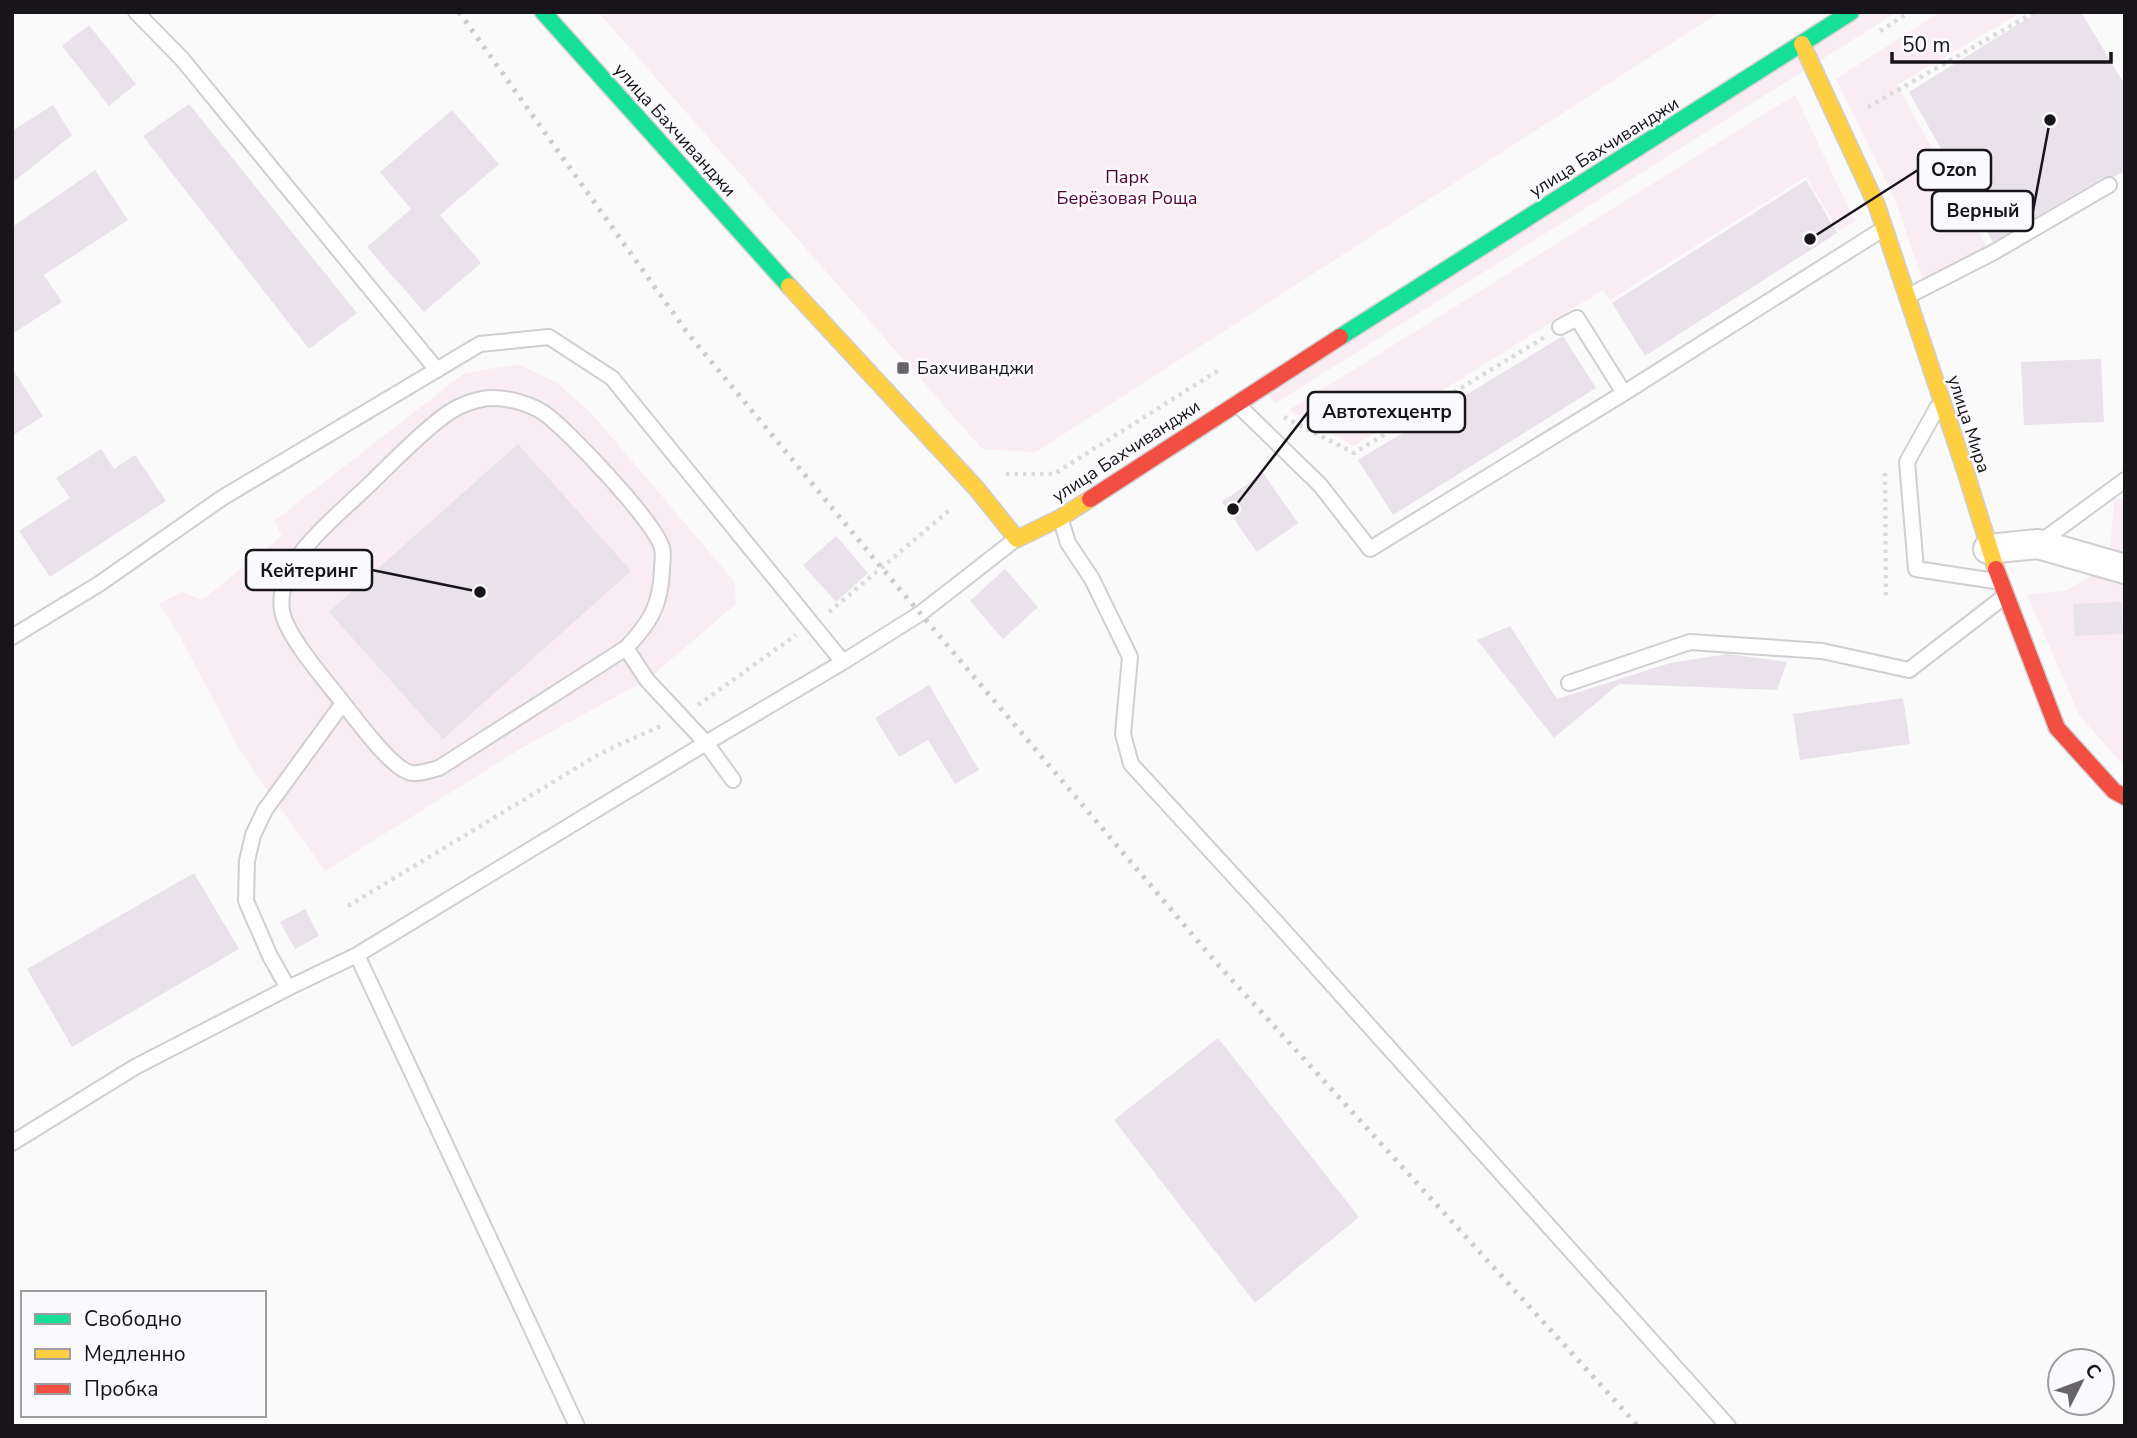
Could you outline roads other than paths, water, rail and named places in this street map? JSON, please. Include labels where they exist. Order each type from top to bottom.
[{"type":"main road","name":"улица Бахчиванджи","points":[[543,12],[740,232],[976,488],[1017,539],[1060,518],[1851,12]]},
{"type":"main road","name":"улица Мира","points":[[1802,44],[1877,206],[1966,473],[1988,549],[2057,728],[2114,792],[2125,797]]},
{"type":"street","points":[[1988,549],[2038,544],[2125,569]]},
{"type":"lane","points":[[136,12],[182,59],[437,370]]},
{"type":"lane","points":[[1907,297],[1994,252],[2109,185]]},
{"type":"lane","points":[[1236,403],[1320,485],[1370,549],[1624,393],[1884,228]]},
{"type":"lane","points":[[1560,327],[1577,317],[1624,393]]},
{"type":"lane","points":[[12,637],[99,584],[222,498],[480,344],[549,337],[612,378],[844,662]]},
{"type":"lane","points":[[494,398],[529,405],[545,414],[568,432],[657,535],[663,549],[662,583],[655,609],[645,628],[626,648],[439,768],[415,774],[404,771],[391,761],[343,703],[296,642],[282,611],[282,595],[288,574],[306,547],[334,518],[446,414],[472,402],[494,398]]},
{"type":"lane","points":[[1942,401],[1907,462],[1916,569],[2003,588]]},
{"type":"lane","points":[[2038,544],[2125,480]]},
{"type":"lane","points":[[1060,518],[1068,543],[1092,579],[1130,657],[1122,734],[1131,764],[1728,1426]]},
{"type":"lane","points":[[12,1143],[135,1067],[288,988],[357,956],[844,662],[921,613],[1017,539]]},
{"type":"lane","points":[[1569,682],[1690,642],[1822,652],[1909,670],[2003,588]]},
{"type":"lane","points":[[626,648],[647,680],[706,743],[733,780]]},
{"type":"lane","points":[[288,988],[270,956],[246,901],[247,861],[253,835],[265,810],[343,703]]},
{"type":"lane","points":[[357,956],[577,1426]]},
{"type":"railway","points":[[459,12],[686,331],[881,567],[1213,959],[1638,1426]]},
{"type":"place","name":"Верный","points":[[2050,120]]},
{"type":"place","name":"Ozon","points":[[1810,239]]},
{"type":"place","name":"Бахчиванджи","points":[[903,368]]},
{"type":"place","name":"Автотехцентр","points":[[1233,509]]},
{"type":"place","name":"Кейтеринг","points":[[480,592]]},
{"type":"park label","name":"Парк Берёзовая Роща","points":[[1127,187]]}]
